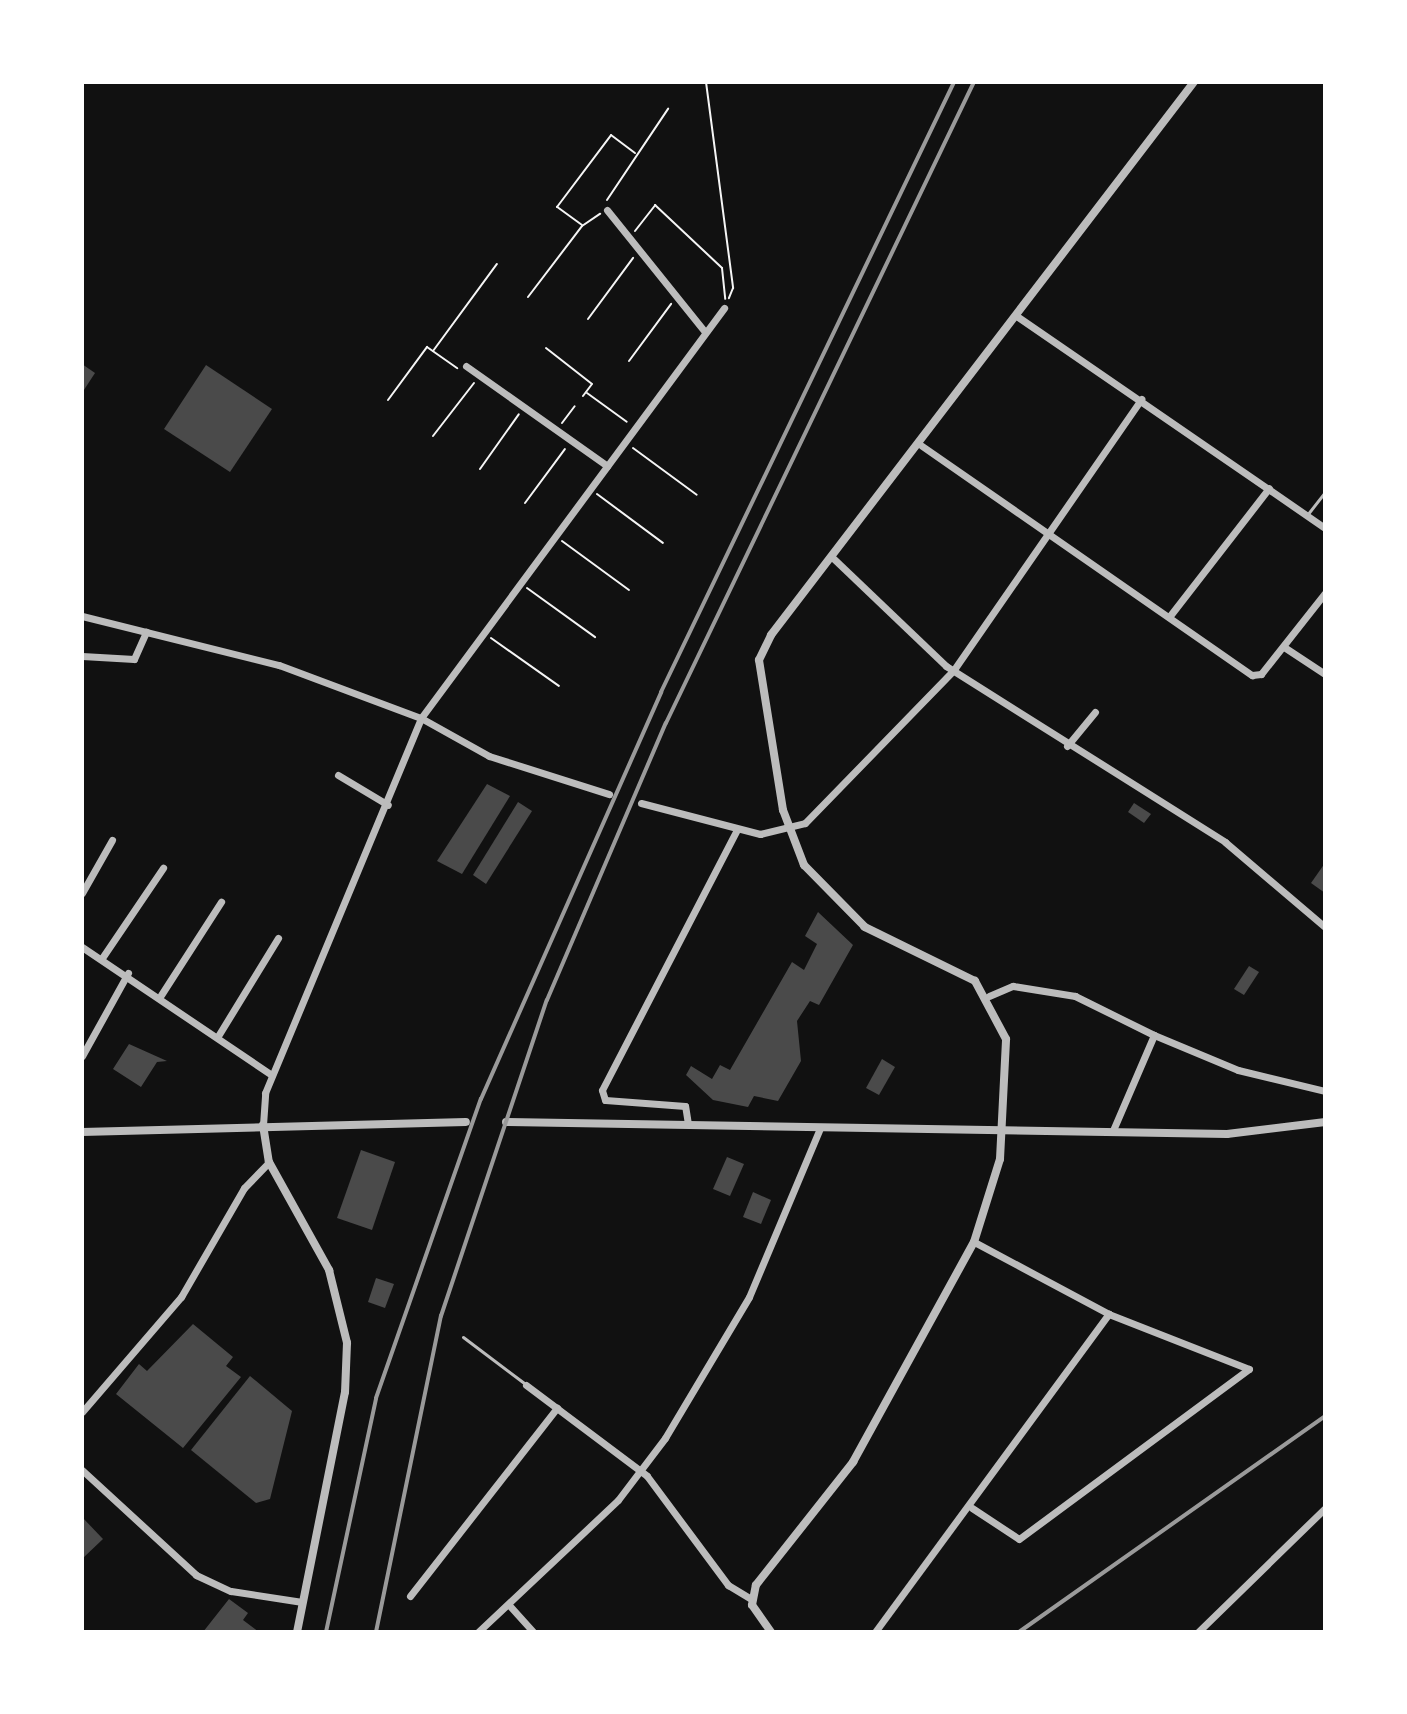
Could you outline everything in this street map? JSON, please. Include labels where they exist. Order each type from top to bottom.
[{"type":"street","points":[[751,1599],[889,1404],[974,1242],[1005,1126],[1006,1039],[989,996],[966,974],[865,927],[804,865],[789,832],[758,674],[761,653],[922,446],[1194,82]]},
{"type":"street","points":[[607,210],[705,332]]},
{"type":"street","points":[[297,1632],[341,1418],[347,1343],[329,1270],[269,1162],[263,1125],[272,1075],[388,805],[421,718],[724,308]]},
{"type":"street","points":[[1018,317],[1325,528]]},
{"type":"street","points":[[466,366],[607,466]]},
{"type":"street","points":[[641,803],[737,830],[789,832],[814,816],[953,671],[1141,399]]},
{"type":"street","points":[[922,446],[1252,675],[1284,647],[1325,593]]},
{"type":"street","points":[[1169,617],[1269,488]]},
{"type":"street","points":[[834,559],[953,671],[1067,746],[1225,842],[1325,927]]},
{"type":"street","points":[[82,616],[279,665],[421,718],[489,756],[609,794]]},
{"type":"street","points":[[82,656],[134,659],[146,632]]},
{"type":"street","points":[[1284,647],[1325,674]]},
{"type":"street","points":[[1067,746],[1095,712]]},
{"type":"street","points":[[338,775],[388,805]]},
{"type":"street","points":[[688,1124],[685,1106],[602,1096],[724,863],[737,830]]},
{"type":"street","points":[[82,893],[112,840]]},
{"type":"street","points":[[102,958],[163,868]]},
{"type":"street","points":[[161,995],[221,902]]},
{"type":"street","points":[[218,1036],[278,938]]},
{"type":"street","points":[[82,947],[161,995],[272,1075]]},
{"type":"street","points":[[82,1056],[128,973]]},
{"type":"street","points":[[989,996],[1013,986],[1075,996],[1154,1035],[1238,1070],[1325,1091]]},
{"type":"street","points":[[1113,1130],[1154,1035]]},
{"type":"street","points":[[82,1132],[466,1122]]},
{"type":"street","points":[[506,1122],[820,1128],[1005,1126],[1254,1133],[1325,1122]]},
{"type":"street","points":[[478,1632],[509,1605],[642,1471],[738,1319],[820,1128]]},
{"type":"street","points":[[82,1412],[181,1297],[244,1188],[269,1162]]},
{"type":"street","points":[[972,1508],[1019,1539],[1249,1369],[1109,1314],[974,1242]]},
{"type":"street","points":[[875,1632],[972,1508],[1109,1314]]},
{"type":"street","points":[[526,1385],[642,1471],[728,1585],[751,1599],[771,1632]]},
{"type":"street","points":[[410,1596],[557,1408]]},
{"type":"street","points":[[82,1470],[196,1575],[231,1591],[302,1602]]},
{"type":"street","points":[[1198,1632],[1325,1508]]},
{"type":"street","points":[[509,1605],[533,1632]]},
{"type":"lane","points":[[1307,515],[1325,492]]},
{"type":"lane","points":[[463,1337],[526,1385]]},
{"type":"path","points":[[706,82],[733,288],[724,308]]},
{"type":"path","points":[[528,297],[582,226],[607,210],[607,192],[668,109]]},
{"type":"path","points":[[582,226],[557,207],[611,135],[635,154]]},
{"type":"path","points":[[630,238],[655,205],[722,268],[724,308]]},
{"type":"path","points":[[588,319],[639,250]]},
{"type":"path","points":[[432,352],[497,264]]},
{"type":"path","points":[[629,361],[676,297]]},
{"type":"path","points":[[388,400],[427,347],[455,368],[466,366]]},
{"type":"path","points":[[546,348],[592,384],[583,396]]},
{"type":"path","points":[[433,436],[479,376]]},
{"type":"path","points":[[586,392],[634,428]]},
{"type":"path","points":[[557,431],[575,406]]},
{"type":"path","points":[[480,469],[524,407]]},
{"type":"path","points":[[525,503],[571,441]]},
{"type":"path","points":[[625,442],[697,495]]},
{"type":"path","points":[[590,488],[663,543]]},
{"type":"path","points":[[555,536],[629,590]]},
{"type":"path","points":[[520,583],[595,637]]},
{"type":"path","points":[[484,633],[559,686]]},
{"type":"building","points":[[82,364],[95,373],[82,393]]},
{"type":"building","points":[[206,365],[272,409],[230,472],[164,429]]},
{"type":"building","points":[[487,784],[510,796],[462,874],[437,861]]},
{"type":"building","points":[[518,802],[532,811],[486,884],[473,875]]},
{"type":"building","points":[[1134,803],[1151,814],[1144,823],[1128,812]]},
{"type":"building","points":[[1325,863],[1325,893],[1311,883]]},
{"type":"building","points":[[818,912],[853,945],[819,1005],[810,1001],[797,1021],[801,1061],[778,1101],[754,1096],[748,1107],[713,1100],[686,1075],[691,1066],[712,1079],[720,1065],[730,1070],[792,962],[804,970],[817,944],[805,936]]},
{"type":"building","points":[[1249,966],[1259,972],[1244,995],[1234,989]]},
{"type":"building","points":[[129,1044],[167,1061],[157,1062],[141,1087],[113,1069]]},
{"type":"building","points":[[882,1059],[895,1067],[879,1095],[866,1088]]},
{"type":"building","points":[[361,1150],[395,1162],[372,1230],[337,1218]]},
{"type":"building","points":[[727,1157],[744,1164],[730,1196],[713,1189]]},
{"type":"building","points":[[753,1192],[771,1200],[761,1224],[743,1217]]},
{"type":"building","points":[[376,1278],[394,1284],[385,1308],[368,1302]]},
{"type":"building","points":[[193,1324],[233,1357],[226,1366],[241,1377],[183,1448],[116,1394],[139,1364],[147,1371]]},
{"type":"building","points":[[250,1376],[292,1411],[270,1499],[256,1503],[191,1450]]},
{"type":"building","points":[[82,1517],[103,1539],[82,1559]]},
{"type":"building","points":[[229,1599],[248,1613],[243,1620],[259,1632],[203,1632]]},
{"type":"railway","points":[[326,1632],[376,1398],[481,1099],[661,692],[954,82]]},
{"type":"railway","points":[[376,1632],[441,1316],[547,1000],[666,723],[974,82]]},
{"type":"railway","points":[[1019,1632],[1325,1416]]}]
